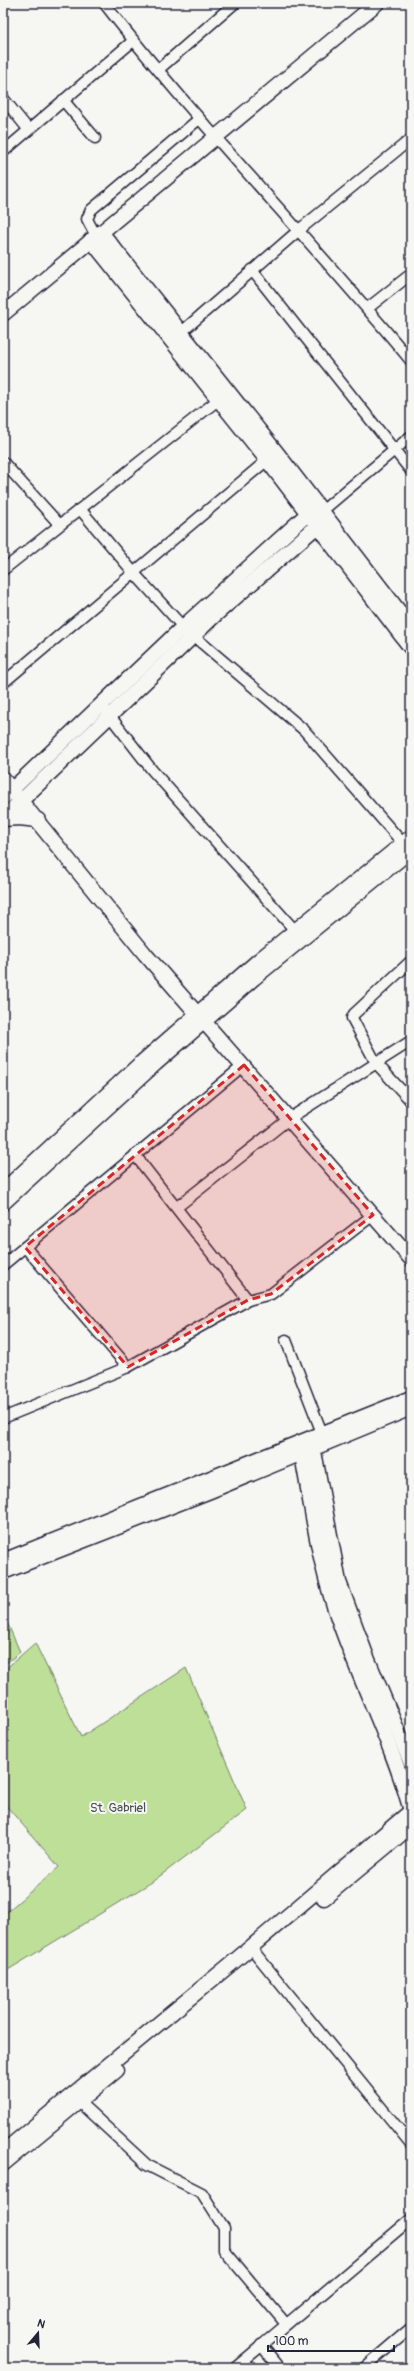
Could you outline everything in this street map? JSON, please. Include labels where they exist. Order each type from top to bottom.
[{"type":"street","points":[[104,3],[133,41],[159,69],[215,138],[368,308],[411,361]]},
{"type":"street","points":[[159,69],[235,3]]},
{"type":"street","points":[[3,314],[377,3]]},
{"type":"street","points":[[3,152],[28,129],[133,41]]},
{"type":"street","points":[[3,98],[28,129]]},
{"type":"street","points":[[63,100],[95,138]]},
{"type":"street","points":[[199,119],[91,210],[87,219],[96,236],[224,395],[406,628],[411,648]]},
{"type":"street","points":[[177,336],[299,230],[411,139]]},
{"type":"street","points":[[252,270],[411,471]]},
{"type":"street","points":[[368,308],[411,274]]},
{"type":"street","points":[[3,570],[224,395]]},
{"type":"street","points":[[3,818],[38,785],[183,627],[393,449],[411,436]]},
{"type":"street","points":[[3,683],[272,456]]},
{"type":"street","points":[[3,462],[60,524]]},
{"type":"street","points":[[3,1203],[155,1064],[202,1018],[299,935],[409,846],[304,730],[183,627],[134,574],[80,509]]},
{"type":"street","points":[[8,794],[29,774],[194,636],[252,581],[318,514]]},
{"type":"street","points":[[105,711],[152,770],[299,935]]},
{"type":"street","points":[[3,773],[29,774]]},
{"type":"street","points":[[3,779],[8,794],[22,800],[145,954],[411,1258]]},
{"type":"street","points":[[35,817],[32,803],[38,785]]},
{"type":"street","points":[[3,818],[35,817]]},
{"type":"street","points":[[411,961],[354,1014],[352,1018],[376,1063],[411,1101]]},
{"type":"street","points":[[3,1191],[140,1064],[202,1018]]},
{"type":"street","points":[[177,1208],[290,1118],[411,1041]]},
{"type":"street","points":[[3,1265],[244,1066]]},
{"type":"street","points":[[135,1155],[248,1300]]},
{"type":"street","points":[[3,1418],[128,1367],[248,1300],[271,1294],[373,1215]]},
{"type":"street","points":[[24,1247],[128,1367]]},
{"type":"street","points":[[286,1340],[340,1582],[366,1655],[411,1763]]},
{"type":"street","points":[[3,1572],[310,1443],[411,1398]]},
{"type":"street","points":[[3,1561],[310,1443],[411,1408]]},
{"type":"street","points":[[3,2152],[237,1959],[411,1811],[402,1779],[335,1611],[326,1581],[310,1443]]},
{"type":"street","points":[[3,2164],[411,1826]]},
{"type":"street","points":[[256,1954],[411,2144]]},
{"type":"street","points":[[79,2102],[147,2165],[202,2193],[224,2228],[224,2250],[286,2324]]},
{"type":"street","points":[[235,2368],[411,2219]]},
{"type":"street","points":[[365,2368],[411,2328]]},
{"type":"street","points":[[261,2345],[280,2368]]},
{"type":"highlighted area","points":[[244,1065],[373,1215],[271,1294],[248,1300],[128,1367],[25,1247]]},
{"type":"green space","points":[[3,1613],[20,1652],[3,1666]]},
{"type":"green space","name":"St. Gabriel","points":[[35,1643],[81,1737],[186,1668],[247,1810],[152,1882],[3,1973],[3,1915],[59,1867],[3,1802],[3,1671]]}]
